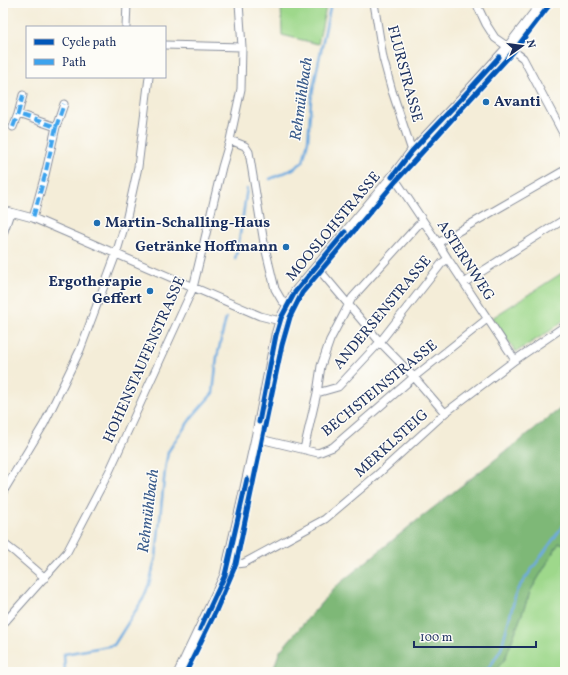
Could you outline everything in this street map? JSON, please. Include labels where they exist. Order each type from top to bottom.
[{"type":"street","points":[[126,26],[127,3]]},
{"type":"street","name":"HOHENSTAUFENSTRASSE","points":[[3,624],[67,552],[109,472],[193,288],[230,140],[241,89],[242,47],[239,3]]},
{"type":"street","name":"FLURSTRASSE","points":[[374,3],[383,58],[392,91],[412,151]]},
{"type":"street","points":[[476,3],[486,24],[495,38],[523,58],[565,137]]},
{"type":"street","name":"MOOSLOHSTRASSE","points":[[179,672],[225,575],[256,438],[276,336],[280,321],[295,292],[393,176],[412,151],[508,47],[542,3]]},
{"type":"street","points":[[166,46],[242,47]]},
{"type":"street","points":[[3,492],[44,424],[80,350],[116,254],[126,221],[138,167],[149,78]]},
{"type":"street","points":[[13,127],[23,95]]},
{"type":"street","points":[[33,218],[56,127],[64,104]]},
{"type":"street","points":[[18,114],[56,127]]},
{"type":"street","points":[[230,140],[245,146],[249,152],[264,243],[275,290],[282,301],[288,305]]},
{"type":"street","points":[[438,243],[565,170]]},
{"type":"street","name":"ASTERNWEG","points":[[393,176],[515,360]]},
{"type":"street","points":[[3,234],[7,211],[33,218],[67,234],[260,316],[280,321]]},
{"type":"street","points":[[464,283],[565,219]]},
{"type":"street","points":[[304,449],[317,393],[321,366],[330,340],[352,298],[388,257],[418,225],[423,222]]},
{"type":"street","name":"ANDERSENSTRASSE","points":[[317,393],[338,387],[380,342],[442,263],[448,259]]},
{"type":"street","points":[[316,266],[380,342],[414,377],[445,413]]},
{"type":"street","name":"BECHSTEINSTRASSE","points":[[256,438],[318,453],[333,447],[414,377],[487,319]]},
{"type":"street","name":"MERKLSTEIG","points":[[227,563],[244,563],[325,519],[376,476],[445,413],[515,360],[565,326]]},
{"type":"street","points":[[3,543],[45,578]]},
{"type":"green space","points":[[281,3],[327,3],[318,44],[282,35]]},
{"type":"green space","points":[[565,271],[565,319],[550,331],[516,352],[492,318]]},
{"type":"green space","points":[[565,405],[565,544],[559,543],[531,590],[505,659],[494,672],[272,672],[280,651],[335,587],[410,526]]},
{"type":"green space","points":[[559,543],[565,544],[565,672],[494,672],[505,659],[531,590]]},
{"type":"waterway","name":"Rehmühlbach","points":[[270,179],[293,169],[303,162],[308,141],[311,100],[331,3]]},
{"type":"waterway","name":"Rehmühlbach","points":[[235,259],[247,189]]},
{"type":"waterway","name":"Rehmühlbach","points":[[65,672],[64,654],[114,645],[143,599],[149,584],[156,557],[168,452],[192,417],[213,393],[217,357],[226,318]]},
{"type":"waterway","points":[[483,672],[490,667],[501,649],[517,590],[565,523]]},
{"type":"marked path","points":[[23,95],[18,114],[56,127],[33,218]]},
{"type":"marked path","points":[[56,127],[64,104]]},
{"type":"marked path","points":[[13,127],[18,114]]},
{"type":"cycle path","points":[[186,672],[215,613],[236,564],[282,345],[290,317],[302,293],[396,181],[514,51],[551,3]]},
{"type":"cycle path","points":[[392,177],[412,151],[499,57]]},
{"type":"cycle path","points":[[259,422],[276,335],[281,318],[295,292],[345,232]]},
{"type":"cycle path","points":[[200,629],[225,575],[247,479]]},
{"type":"place","name":"Avanti","points":[[486,102]]},
{"type":"place","name":"Martin-Schalling-Haus","points":[[97,223]]},
{"type":"place","name":"Getränke Hoffmann","points":[[286,247]]},
{"type":"place","name":"Ergotherapie Geffert","points":[[150,291]]}]
